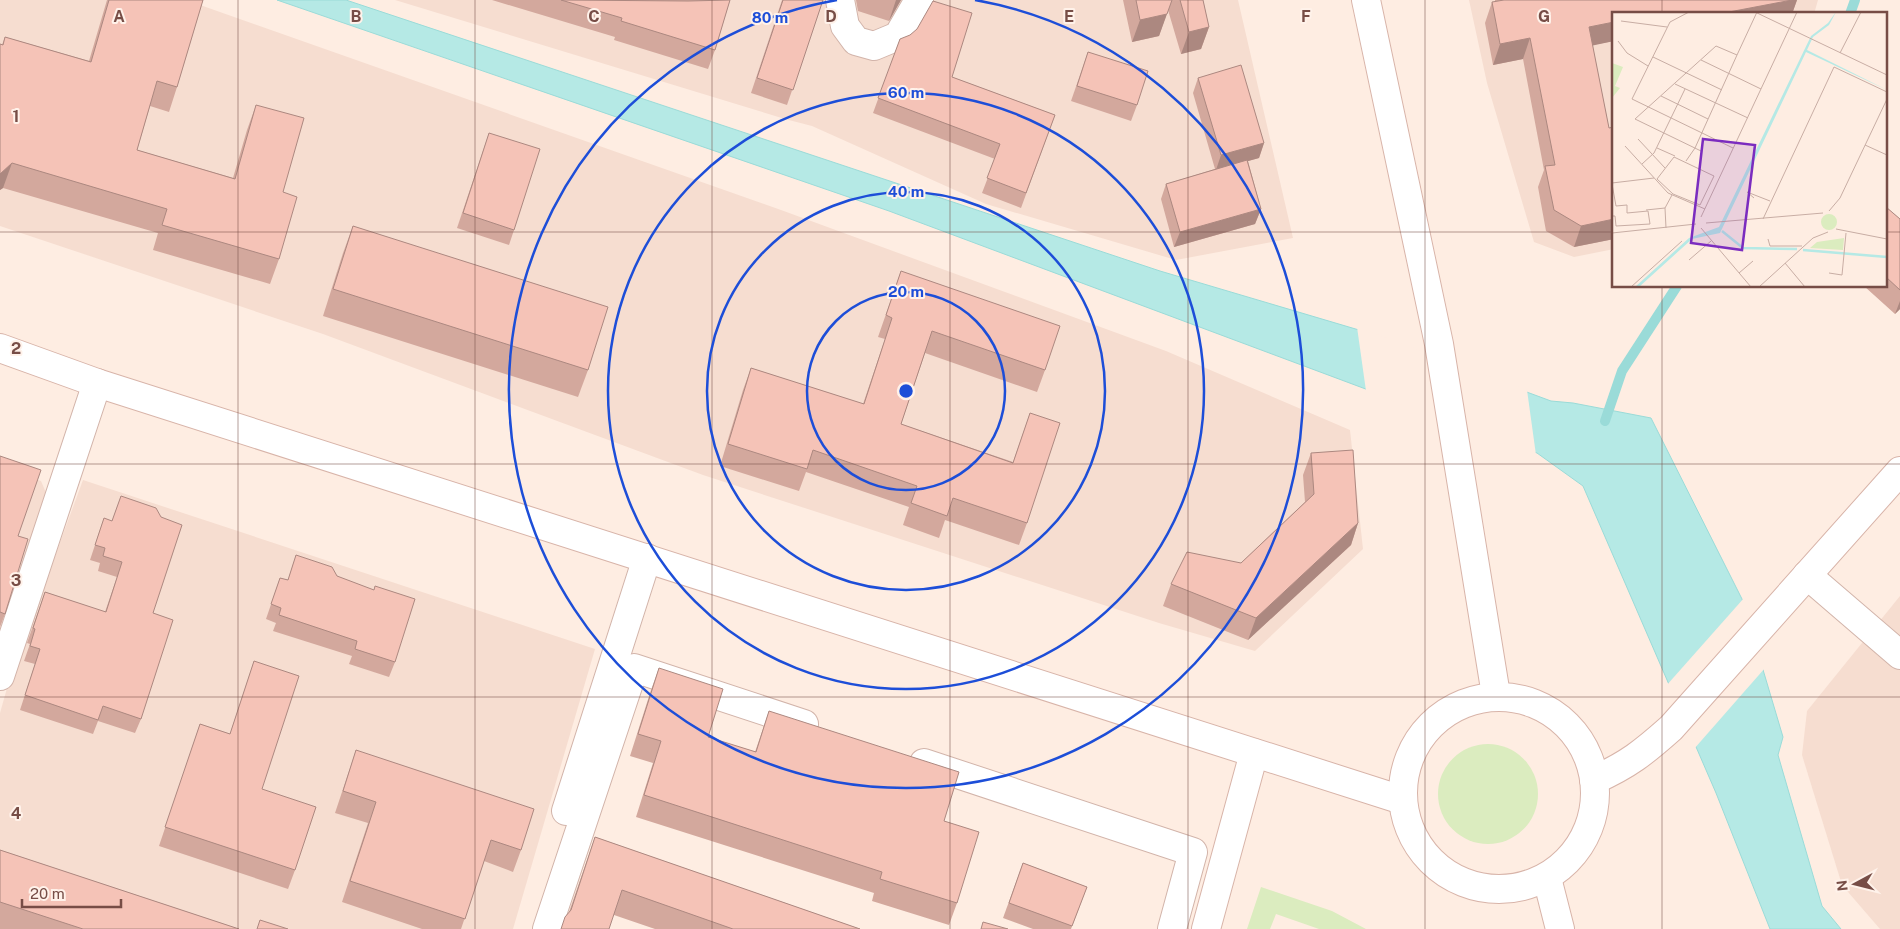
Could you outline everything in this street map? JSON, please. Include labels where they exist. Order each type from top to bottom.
[{"type":"street","points":[[840,0],[845,26],[856,41],[874,46],[898,36],[919,0]]},
{"type":"street","points":[[1366,0],[1439,344],[1496,696]]},
{"type":"street","points":[[0,348],[97,383],[1402,800]]},
{"type":"street","points":[[0,676],[97,383]]},
{"type":"street","points":[[1594,780],[1621,768],[1642,754],[1671,728],[1900,470]]},
{"type":"street","points":[[529,929],[647,558]]},
{"type":"street","points":[[1807,575],[1900,656]]},
{"type":"street","points":[[547,929],[634,668],[823,730]]},
{"type":"street","points":[[1496,696],[1527,700],[1556,714],[1578,736],[1591,764],[1594,780],[1596,796],[1589,828],[1572,857],[1546,878],[1515,889],[1482,889],[1451,877],[1426,858],[1410,831],[1402,800],[1405,769],[1417,740],[1438,717],[1465,701],[1496,696]]},
{"type":"street","points":[[1206,929],[1254,753]]},
{"type":"street","points":[[899,755],[1193,852],[1172,929]]},
{"type":"street","points":[[1546,878],[1560,929]]},
{"type":"shaded area","points":[[0,0],[186,0],[781,210],[1166,351],[1350,430],[1363,549],[1255,651],[1159,623],[703,475],[323,334],[0,226]]},
{"type":"shaded area","points":[[395,0],[1238,0],[1293,238],[1176,260],[986,204],[812,126]]},
{"type":"shaded area","points":[[1469,0],[1818,0],[1815,12],[1612,12],[1612,249],[1574,257],[1534,242],[1487,83]]},
{"type":"shaded area","points":[[0,466],[41,481],[47,495],[0,637]]},
{"type":"shaded area","points":[[83,480],[595,649],[513,929],[0,929],[0,713],[9,681]]},
{"type":"shaded area","points":[[1900,596],[1900,929],[1880,929],[1842,885],[1802,755],[1807,711]]},
{"type":"green space","points":[[1488,744],[1507,747],[1524,758],[1535,775],[1538,794],[1535,813],[1524,830],[1507,841],[1488,844],[1469,841],[1452,830],[1441,813],[1438,794],[1441,775],[1452,758],[1469,747]]},
{"type":"green space","points":[[1261,887],[1332,911],[1366,929],[1319,929],[1276,914],[1270,929],[1247,929]]},
{"type":"water","points":[[277,0],[346,0],[1160,271],[1359,330],[1551,401],[1573,403],[1651,418],[1742,599],[1783,737],[1778,755],[1822,906],[1841,929],[1770,929],[1716,793],[1583,486],[1537,453],[889,211]]},
{"type":"pier","points":[[1357,327],[1527,390],[1536,455],[1366,391]]},
{"type":"pier","points":[[1744,598],[1765,668],[1694,749],[1666,686]]},
{"type":"building","points":[[109,0],[203,0],[177,87],[157,81],[137,150],[235,179],[256,105],[304,118],[283,192],[297,197],[279,259],[162,225],[167,209],[12,163],[0,174],[0,44],[3,45],[5,37],[91,62]]},
{"type":"building","points":[[561,0],[730,0],[715,50],[621,21],[622,18]]},
{"type":"building","points":[[783,0],[823,0],[793,90],[757,78]]},
{"type":"building","points":[[1136,0],[1172,0],[1167,14],[1140,20]]},
{"type":"building","points":[[1180,0],[1203,0],[1209,27],[1189,32]]},
{"type":"building","points":[[1504,0],[1792,0],[1729,12],[1612,12],[1612,22],[1589,27],[1609,128],[1612,127],[1612,219],[1581,226],[1554,210],[1545,166],[1555,165],[1530,38],[1500,44],[1492,2]]},
{"type":"building","points":[[933,1],[972,13],[952,77],[1055,115],[1026,193],[987,178],[1000,144],[878,98],[900,39],[910,35],[917,29]]},
{"type":"building","points":[[1088,52],[1148,71],[1137,105],[1077,86]]},
{"type":"building","points":[[1241,65],[1264,143],[1221,155],[1198,78]]},
{"type":"building","points":[[489,133],[540,149],[514,230],[463,213]]},
{"type":"building","points":[[1247,160],[1261,209],[1180,232],[1166,184]]},
{"type":"building","points":[[1888,209],[1900,219],[1900,290],[1888,279]]},
{"type":"building","points":[[353,226],[608,307],[588,370],[333,289]]},
{"type":"building","points":[[901,271],[1060,326],[1045,370],[932,331],[901,424],[1013,463],[1030,413],[1060,423],[1027,523],[953,498],[947,516],[911,503],[917,486],[813,450],[807,469],[728,444],[751,368],[864,404],[892,318],[886,315]]},
{"type":"building","points":[[1353,450],[1358,523],[1256,618],[1171,584],[1187,552],[1241,563],[1314,494],[1311,453]]},
{"type":"building","points":[[0,456],[41,470],[18,536],[28,539],[5,614],[0,612]]},
{"type":"building","points":[[121,496],[156,508],[161,517],[182,525],[153,613],[173,620],[141,719],[103,706],[98,720],[25,695],[40,649],[30,646],[35,629],[33,628],[45,592],[106,612],[122,562],[103,556],[105,548],[95,545],[104,518],[112,521]]},
{"type":"building","points":[[296,555],[332,567],[337,576],[374,590],[375,586],[415,599],[395,662],[355,649],[357,641],[279,615],[281,608],[271,604],[280,578],[288,580]]},
{"type":"building","points":[[254,661],[299,676],[262,789],[316,807],[295,870],[165,827],[200,724],[230,734]]},
{"type":"building","points":[[659,668],[723,689],[708,737],[756,752],[769,711],[959,772],[944,821],[979,832],[957,903],[880,879],[882,872],[644,795],[661,741],[638,734]]},
{"type":"building","points":[[356,750],[534,809],[521,850],[491,840],[465,919],[350,881],[376,802],[343,791]]},
{"type":"building","points":[[595,837],[860,929],[733,929],[622,890],[609,929],[561,929],[565,917],[571,910]]},
{"type":"building","points":[[0,850],[239,929],[83,929],[0,902]]},
{"type":"building","points":[[1023,863],[1087,887],[1072,926],[1009,903]]},
{"type":"building","points":[[260,920],[288,929],[257,929]]},
{"type":"building","points":[[983,922],[1008,929],[981,929]]},
{"type":"waterway","points":[[1851,12],[1855,0]]},
{"type":"waterway","points":[[1605,421],[1622,371],[1676,288]]}]
